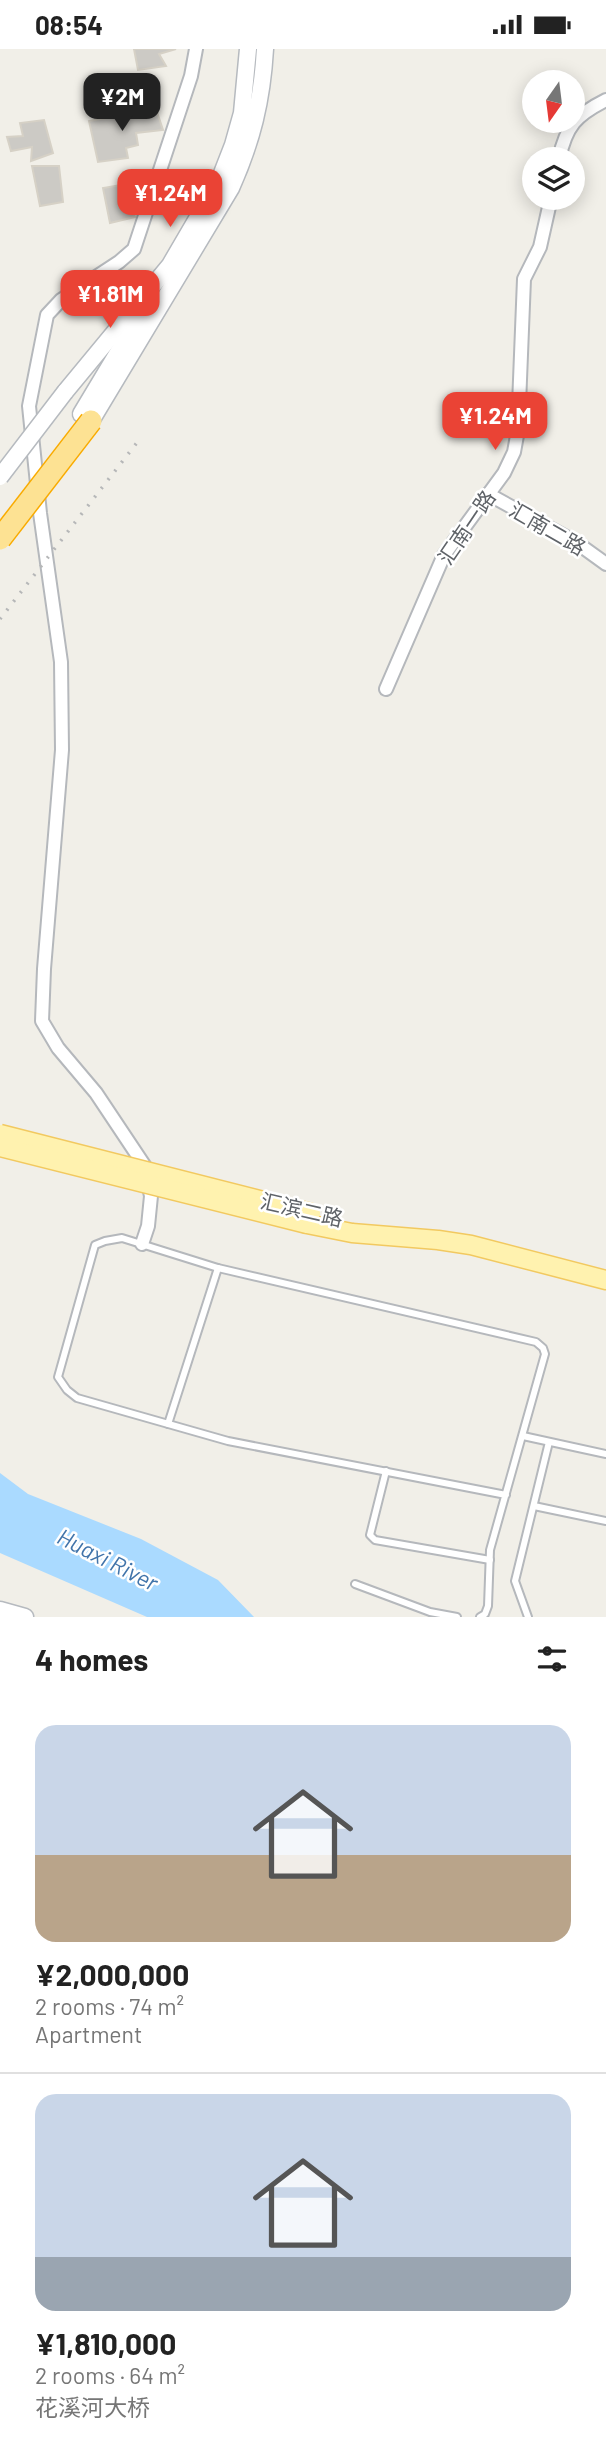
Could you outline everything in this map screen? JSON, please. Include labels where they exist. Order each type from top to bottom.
[{"type":"highway","points":[[0,519],[86,417]]},
{"type":"highway","points":[[0,539],[86,417]]},
{"type":"main road","points":[[86,417],[219,181],[242,113],[248,49]]},
{"type":"main road","points":[[86,417],[231,188],[246,155],[257,116],[265,49]]},
{"type":"main road","points":[[0,477],[65,392],[170,265]]},
{"type":"main road","name":"汇滨二路","points":[[0,1134],[309,1219]]},
{"type":"main road","name":"汇滨二路","points":[[0,1147],[309,1219],[438,1228],[606,1280]]},
{"type":"main road","name":"汇滨二路","points":[[471,1239],[606,1269]]},
{"type":"main road","points":[[0,1610],[25,1617]]},
{"type":"street","points":[[142,1244],[148,1226],[151,1196],[144,1165],[96,1093],[58,1048],[42,1021],[62,750],[61,662],[40,513],[29,406],[47,315],[61,300],[119,263],[134,249],[191,76],[196,49]]},
{"type":"street","points":[[562,147],[572,125],[585,110],[606,100]]},
{"type":"street","name":"汇南一路","points":[[386,689],[444,555],[504,473],[514,452],[518,430],[524,279],[540,247],[548,210]]},
{"type":"street","name":"汇南二路","points":[[488,494],[577,543],[606,564]]},
{"type":"lane","points":[[480,1617],[485,1614],[488,1606],[490,1550],[506,1495],[523,1436],[545,1354],[536,1342],[218,1268],[122,1238],[95,1245],[58,1377],[66,1390],[77,1398],[228,1441],[506,1495]]},
{"type":"lane","points":[[168,1423],[218,1268]]},
{"type":"lane","points":[[523,1436],[606,1454]]},
{"type":"lane","points":[[528,1617],[515,1581],[549,1442]]},
{"type":"lane","points":[[386,1471],[370,1535],[375,1540],[490,1560]]},
{"type":"lane","points":[[534,1506],[606,1521]]},
{"type":"lane","points":[[355,1584],[430,1612],[457,1617]]},
{"type":"water","name":"Huaxi River","points":[[0,1473],[28,1494],[141,1539],[218,1580],[254,1617],[147,1617],[0,1553]]},
{"type":"building","points":[[134,49],[176,49],[159,54],[166,66],[138,70]]},
{"type":"building","points":[[156,109],[163,130],[136,133],[138,145],[126,148],[128,158],[98,162],[89,121]]},
{"type":"building","points":[[44,120],[53,153],[31,161],[32,147],[11,151],[7,137],[23,136],[20,123]]},
{"type":"building","points":[[32,166],[59,166],[63,202],[40,206]]},
{"type":"building","points":[[145,181],[150,202],[131,207],[135,217],[110,223],[103,188]]},
{"type":"railway","points":[[0,619],[139,440]]}]
